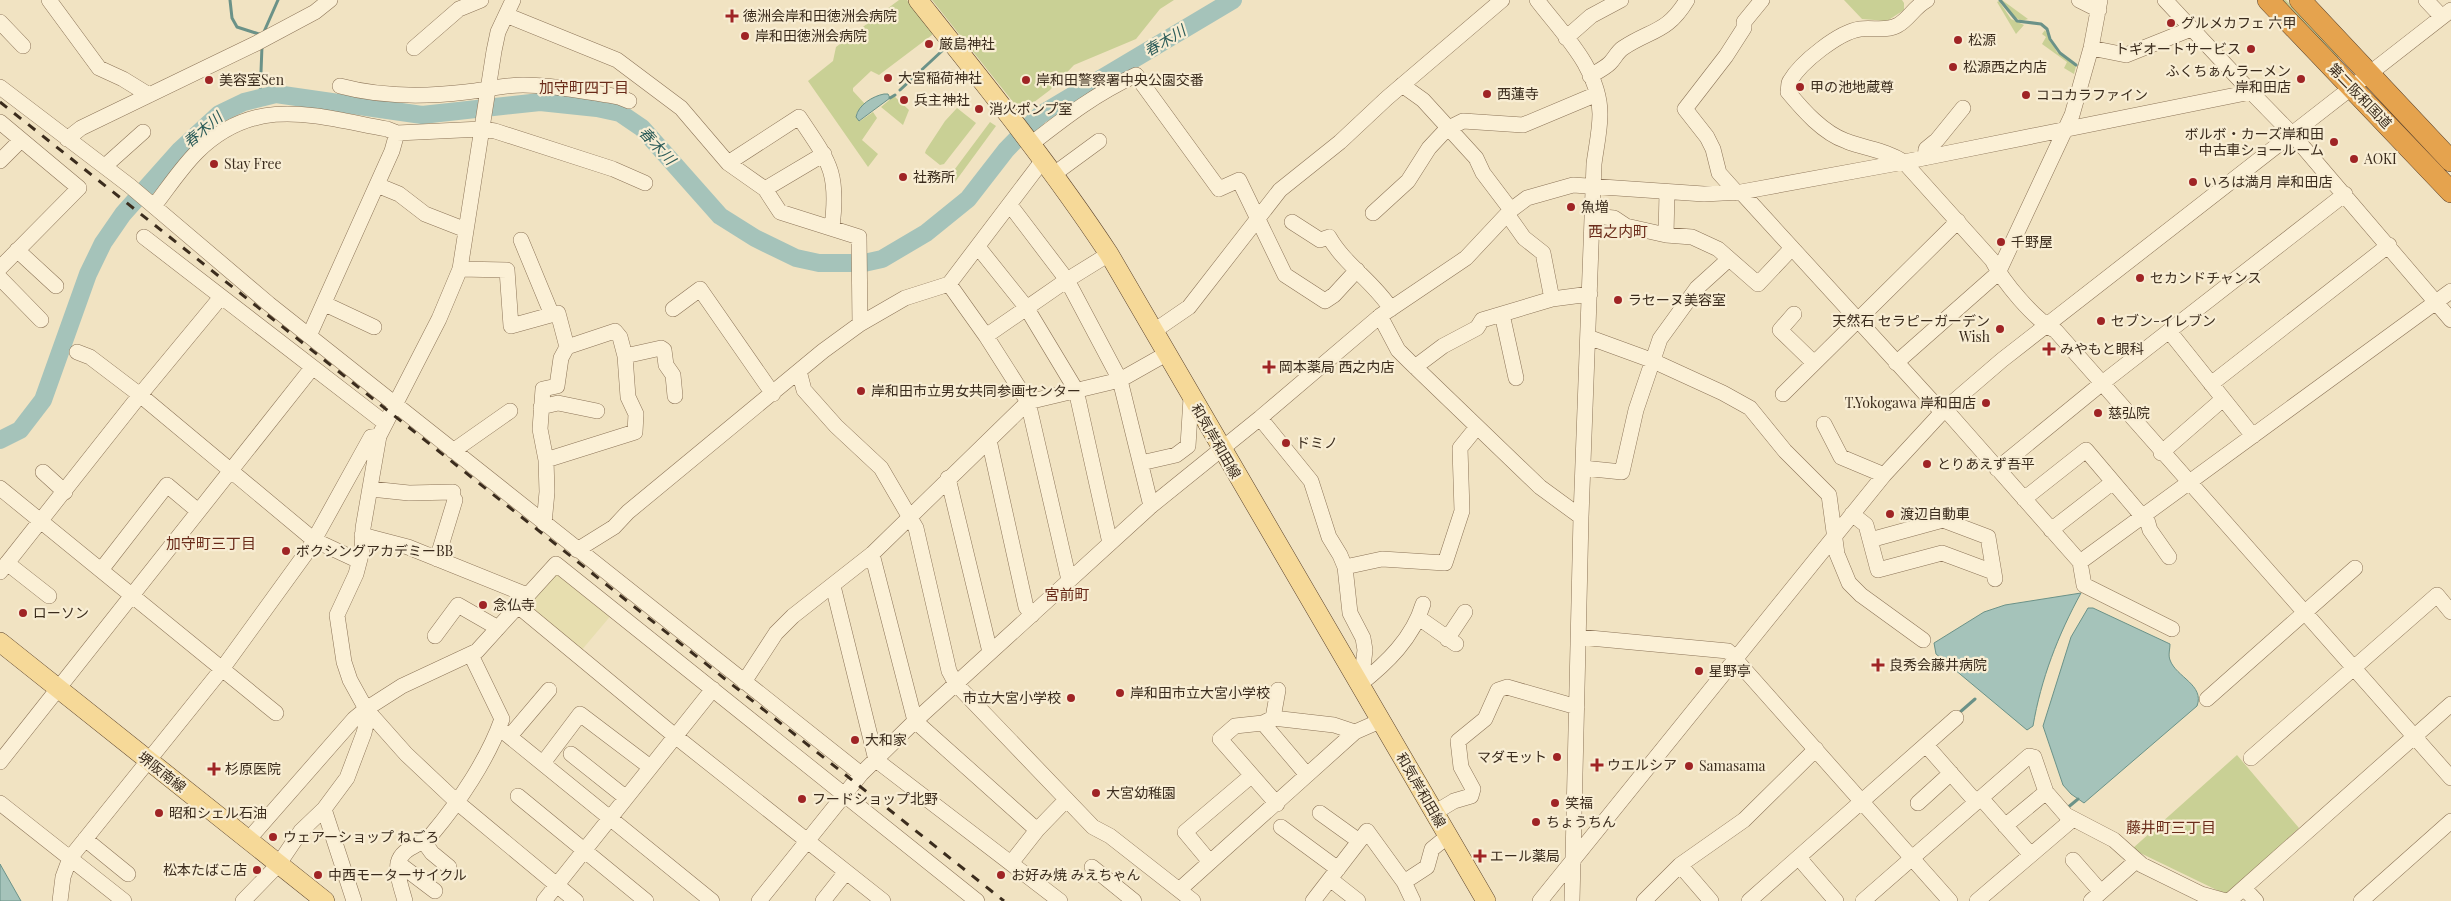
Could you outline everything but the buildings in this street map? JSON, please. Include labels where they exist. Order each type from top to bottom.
[{"type":"highway","name":"第二阪和国道","points":[[2268,0],[2451,192]]},
{"type":"highway","name":"第二阪和国道","points":[[2300,0],[2451,161]]},
{"type":"main road","name":"和気岸和田線","points":[[918,0],[1011,117],[1109,254],[1191,398],[1486,901]]},
{"type":"main road","name":"堺阪南線","points":[[0,642],[325,901]]},
{"type":"street","points":[[49,0],[99,68],[123,79],[149,95]]},
{"type":"street","points":[[67,139],[81,128],[315,12],[330,0]]},
{"type":"street","points":[[513,0],[498,32],[460,269],[439,319],[382,430],[356,574],[337,615],[344,662],[350,680],[368,710],[406,754],[458,803],[576,901]]},
{"type":"street","points":[[1154,331],[1189,307],[1280,190],[1340,142],[1402,85],[1502,0]]},
{"type":"street","points":[[1536,0],[1566,38],[1590,76],[1598,94],[1600,113],[1594,186],[1581,517],[1572,901]]},
{"type":"street","points":[[1590,76],[1610,63],[1619,51],[1670,24],[1687,0]]},
{"type":"street","points":[[1762,0],[1744,22],[1744,28],[1726,56],[1685,109],[1707,137],[1713,149],[1719,173],[1740,192],[1856,320],[1943,410],[2052,530],[2080,562],[2084,584],[2172,629]]},
{"type":"street","points":[[1896,363],[1998,272],[2066,129],[2091,48],[2099,5],[2079,0]]},
{"type":"street","points":[[2165,0],[2292,134],[2389,245],[2451,320]]},
{"type":"street","points":[[1540,901],[1884,474],[1943,410],[2002,360],[2446,14],[2426,0]]},
{"type":"street","points":[[1566,38],[1591,16],[1617,1]]},
{"type":"street","points":[[414,48],[459,9],[471,2]]},
{"type":"street","points":[[1917,3],[1899,25],[1884,30],[1861,29],[1842,35],[1828,43],[1790,81],[1788,92],[1801,107],[1832,134],[1846,141],[1891,153],[1904,162],[1992,260],[1998,272],[2046,326],[2056,331],[2187,482],[2234,532],[2451,778]]},
{"type":"street","points":[[506,14],[617,60],[681,108],[728,164],[765,189],[780,212],[859,237],[860,324]]},
{"type":"street","points":[[0,22],[21,41]]},
{"type":"street","points":[[2091,48],[2126,55],[2191,29]]},
{"type":"street","points":[[1030,143],[1105,89],[1136,75],[1220,189],[1239,180],[1285,275],[1325,301],[1334,295],[1358,270]]},
{"type":"street","points":[[340,86],[362,92],[410,96],[546,85],[618,97],[629,101]]},
{"type":"street","points":[[1402,85],[1423,100],[1476,158],[1483,173],[1524,238],[1543,253],[1552,299]]},
{"type":"street","points":[[0,87],[153,204],[309,336],[861,774]]},
{"type":"street","points":[[759,901],[861,774],[915,720],[1151,506],[1385,313],[1466,258],[1509,212],[1527,198],[1573,185],[1704,194],[1740,192],[1925,158],[2251,92]]},
{"type":"street","points":[[1373,213],[1408,181],[1430,148],[1449,129],[1463,121],[1523,126],[1598,94]]},
{"type":"street","points":[[1925,158],[1926,149],[1937,140],[1962,108]]},
{"type":"street","points":[[153,204],[196,153],[218,133],[249,118],[272,113],[306,115],[387,129],[397,133],[482,126],[612,169],[645,183]]},
{"type":"street","points":[[728,164],[800,118],[824,154],[833,175],[835,191],[832,227]]},
{"type":"street","points":[[0,122],[79,188],[0,268]]},
{"type":"street","points":[[105,166],[142,132]]},
{"type":"street","points":[[309,336],[392,151],[397,133]]},
{"type":"street","points":[[0,161],[21,140]]},
{"type":"street","points":[[577,550],[614,527],[628,512],[799,371],[860,324],[905,298],[949,284],[1010,205],[1048,167],[1099,141]]},
{"type":"street","points":[[765,189],[824,154]]},
{"type":"street","points":[[377,184],[399,194],[425,214],[466,230]]},
{"type":"street","points":[[1666,235],[1667,192]]},
{"type":"street","points":[[1997,469],[2101,384],[2345,194]]},
{"type":"street","points":[[1010,205],[1067,280],[1120,380],[1151,506]]},
{"type":"street","points":[[1593,216],[1614,218],[1626,226],[1666,235],[1692,237],[1718,249],[1758,284],[1792,248]]},
{"type":"street","points":[[1783,394],[1813,362],[1958,221]]},
{"type":"street","points":[[1292,222],[1320,240],[1329,237],[1335,248],[1381,294],[1385,313],[1398,350],[1540,487],[1581,517]]},
{"type":"street","points":[[144,237],[312,368],[382,430]]},
{"type":"street","points":[[522,240],[552,315]]},
{"type":"street","points":[[2212,384],[2389,245]]},
{"type":"street","points":[[978,246],[1026,308],[1076,390],[1110,542]]},
{"type":"street","points":[[17,250],[56,286]]},
{"type":"street","points":[[986,336],[1067,280],[1109,254]]},
{"type":"street","points":[[1583,468],[1622,472],[1636,410],[1651,360],[1660,339],[1697,288],[1729,259]]},
{"type":"street","points":[[460,269],[507,270],[511,326],[558,313],[567,347]]},
{"type":"street","points":[[0,278],[41,320]]},
{"type":"street","points":[[949,284],[986,336],[1028,402],[1069,580]]},
{"type":"street","points":[[673,310],[700,289],[773,394]]},
{"type":"street","points":[[2080,562],[2143,514],[2451,291]]},
{"type":"street","points":[[1415,367],[1443,346],[1477,328],[1482,320],[1552,299],[1590,294]]},
{"type":"street","points":[[49,596],[4,568],[140,395],[221,297]]},
{"type":"street","points":[[324,304],[374,327]]},
{"type":"street","points":[[1502,314],[1516,378]]},
{"type":"street","points":[[1794,314],[1780,330],[1813,362]]},
{"type":"street","points":[[544,524],[546,460],[540,429],[543,389],[557,386],[561,358],[567,347],[615,331],[620,337],[625,356],[628,396],[636,414],[635,432],[546,460]]},
{"type":"street","points":[[2169,331],[2253,436]]},
{"type":"street","points":[[1588,337],[1651,360],[1723,393],[1750,408],[1785,451],[1829,495],[1836,535],[1837,554],[1849,583],[1860,595],[1923,640]]},
{"type":"street","points":[[625,356],[661,348],[664,350],[666,365],[673,375],[675,396]]},
{"type":"street","points":[[77,352],[90,357],[140,395],[314,540],[359,560]]},
{"type":"street","points":[[744,682],[776,632],[793,616],[872,554],[1028,402],[1120,380],[1166,354]]},
{"type":"street","points":[[0,762],[312,368]]},
{"type":"street","points":[[799,371],[804,390],[836,426],[881,468],[916,528],[949,671],[956,684],[1093,827],[1110,836],[1193,901]]},
{"type":"street","points":[[1141,463],[1176,455],[1188,446],[1191,398]]},
{"type":"street","points":[[2161,452],[2223,399]]},
{"type":"street","points":[[541,407],[558,403],[597,411]]},
{"type":"street","points":[[453,451],[510,411]]},
{"type":"street","points":[[1260,418],[1312,481],[1329,537],[1345,567],[1350,613],[1363,638],[1364,650],[1360,684]]},
{"type":"street","points":[[1824,424],[1841,457],[1884,474]]},
{"type":"street","points":[[1345,567],[1382,559],[1445,563],[1462,511],[1460,448],[1477,427]]},
{"type":"street","points":[[60,901],[63,876],[70,858],[222,669],[314,540],[371,437],[382,430]]},
{"type":"street","points":[[989,440],[1026,607],[1032,615]]},
{"type":"street","points":[[2024,499],[2086,450],[2143,514],[2150,530],[2170,557]]},
{"type":"street","points":[[43,472],[65,492]]},
{"type":"street","points":[[948,478],[990,652]]},
{"type":"street","points":[[2052,530],[2113,482]]},
{"type":"street","points":[[101,570],[167,485],[198,511]]},
{"type":"street","points":[[0,488],[41,522],[68,551],[101,570],[276,713]]},
{"type":"street","points":[[371,489],[454,496],[437,559]]},
{"type":"street","points":[[1852,514],[1866,525],[1870,540],[1878,570],[1942,553],[1994,576],[1988,537],[1943,520],[1870,540]]},
{"type":"street","points":[[362,535],[408,548],[437,559],[522,601],[675,736],[883,901]]},
{"type":"street","points":[[872,554],[915,720],[1037,830]]},
{"type":"street","points":[[248,840],[354,719],[402,686],[471,655],[556,564],[977,901]]},
{"type":"street","points":[[2207,699],[2354,568]]},
{"type":"street","points":[[833,586],[876,760],[1060,901]]},
{"type":"street","points":[[2251,758],[2437,595],[2451,612]]},
{"type":"street","points":[[435,636],[458,605],[498,628]]},
{"type":"street","points":[[1360,684],[1396,653],[1421,611],[1451,642],[1465,612]]},
{"type":"street","points":[[1579,637],[1728,651],[1950,901]]},
{"type":"street","points":[[471,655],[502,719],[504,732],[712,901]]},
{"type":"street","points":[[1434,813],[1454,801],[1471,796],[1474,789],[1461,766],[1458,742],[1485,719],[1498,690],[1507,687],[1577,707]]},
{"type":"street","points":[[544,901],[609,817],[713,689]]},
{"type":"street","points":[[405,901],[398,862],[407,849],[424,842],[458,803],[504,732],[548,690]]},
{"type":"street","points":[[1268,721],[1278,690]]},
{"type":"street","points":[[1863,901],[2029,756],[2034,756],[2046,792],[2066,815],[2114,840],[2136,861],[2201,894],[2228,901],[2451,704]]},
{"type":"street","points":[[243,901],[278,865],[305,826],[324,809],[348,778],[364,733],[368,710]]},
{"type":"street","points":[[543,763],[580,714],[650,767]]},
{"type":"street","points":[[1749,901],[1956,718]]},
{"type":"street","points":[[1277,804],[1220,739],[1234,726],[1268,721],[1334,725],[1355,732]]},
{"type":"street","points":[[1268,721],[1306,775]]},
{"type":"street","points":[[1179,890],[1355,732],[1380,721]]},
{"type":"street","points":[[1926,745],[2031,855]]},
{"type":"street","points":[[1644,901],[1680,865],[1744,820],[1816,749]]},
{"type":"street","points":[[571,754],[625,797]]},
{"type":"street","points":[[1918,803],[1951,773]]},
{"type":"street","points":[[1210,862],[1185,832],[1251,776]]},
{"type":"street","points":[[2005,826],[2046,792]]},
{"type":"street","points":[[518,796],[646,901]]},
{"type":"street","points":[[1011,863],[1037,830],[1066,800]]},
{"type":"street","points":[[0,803],[124,901]]},
{"type":"street","points":[[324,809],[354,901]]},
{"type":"street","points":[[1320,813],[1359,841]]},
{"type":"street","points":[[1977,901],[2073,819]]},
{"type":"street","points":[[2361,901],[2451,821]]},
{"type":"street","points":[[1281,826],[1334,874],[1358,901]]},
{"type":"street","points":[[1313,901],[1367,831],[1404,882],[1413,901]]},
{"type":"street","points":[[1404,882],[1427,867],[1432,849],[1448,836]]},
{"type":"street","points":[[85,840],[128,874]]},
{"type":"street","points":[[424,842],[432,853],[447,862]]},
{"type":"street","points":[[1798,858],[1836,901]]},
{"type":"street","points":[[2073,860],[2096,897],[2136,861]]},
{"type":"street","points":[[398,862],[435,891]]},
{"type":"street","points":[[1680,865],[1711,901]]},
{"type":"street","points":[[1092,867],[1128,899]]},
{"type":"street","points":[[823,901],[846,872]]},
{"type":"street","points":[[2244,888],[2256,901]]},
{"type":"shaded area","points":[[556,568],[613,613],[580,652],[523,603]]},
{"type":"green space","points":[[899,0],[907,0],[933,33],[879,75],[871,71],[853,88],[853,91],[865,104],[856,114],[860,121],[873,112],[877,118],[862,140],[878,154],[868,167],[808,81],[833,61],[836,47]]},
{"type":"green space","points":[[932,0],[1174,0],[1160,9],[1136,39],[1074,65],[1050,90],[1021,112]]},
{"type":"green space","points":[[1844,0],[1902,0],[1904,10],[1887,21],[1862,19]]},
{"type":"green space","points":[[2001,0],[2028,19],[2022,21],[2014,17]]},
{"type":"green space","points":[[2281,0],[2286,0],[2339,57],[2336,59]]},
{"type":"green space","points":[[1999,1],[2011,19],[2024,25],[2016,34],[1997,2]]},
{"type":"green space","points":[[2045,30],[2057,52],[2076,66],[2074,74],[2064,68],[2067,62],[2042,44],[2046,37],[2042,34]]},
{"type":"green space","points":[[894,96],[909,110],[903,125],[881,107]]},
{"type":"green space","points":[[957,108],[976,123],[944,164],[940,165],[925,153],[945,121]]},
{"type":"green space","points":[[990,122],[996,126],[955,182],[949,177]]},
{"type":"green space","points":[[2237,755],[2299,828],[2227,895],[2132,849]]},
{"type":"water","points":[[888,94],[890,98],[859,121],[856,117],[857,113],[863,105],[871,99]]},
{"type":"water","points":[[2081,593],[2051,658],[2033,726],[2027,730],[1936,654],[1934,643],[1984,612],[2005,605]]},
{"type":"water","points":[[2088,608],[2093,608],[2170,644],[2169,654],[2173,666],[2194,687],[2198,699],[2197,706],[2084,803],[2071,794],[2063,785],[2043,726],[2071,637]]},
{"type":"water","points":[[0,864],[21,901],[0,901]]},
{"type":"waterway","points":[[230,0],[232,18],[237,27],[262,35]]},
{"type":"waterway","points":[[263,34],[278,0]]},
{"type":"waterway","name":"春木川","points":[[0,440],[20,430],[43,400],[88,274],[103,243],[123,214],[180,150],[219,114],[244,102],[276,94],[422,115],[540,102],[597,108],[620,113],[642,128],[720,216],[755,238],[796,258],[819,263],[864,263],[882,259],[926,233],[968,199],[1006,150],[1040,115],[1233,0]]},
{"type":"waterway","points":[[2000,0],[2017,21],[2041,24],[2047,29],[2050,39],[2060,53],[2076,65]]},
{"type":"waterway","points":[[260,98],[262,46]]},
{"type":"waterway","points":[[900,90],[943,50]]},
{"type":"waterway","points":[[890,98],[895,95]]},
{"type":"waterway","points":[[1959,713],[1975,699]]},
{"type":"waterway","points":[[2066,809],[2078,799]]},
{"type":"railway","points":[[0,102],[1004,901]]},
{"type":"place","name":"徳洲会岸和田徳洲会病院","points":[[732,16]]},
{"type":"place","name":"グルメカフェ 六甲","points":[[2171,23]]},
{"type":"place","name":"岸和田徳洲会病院","points":[[745,36]]},
{"type":"place","name":"松源","points":[[1958,40]]},
{"type":"place","name":"厳島神社","points":[[929,44]]},
{"type":"place","name":"トギオートサービス","points":[[2251,49]]},
{"type":"place","name":"松源西之内店","points":[[1953,67]]},
{"type":"place","name":"大宮稲荷神社","points":[[888,78]]},
{"type":"place","name":"ふくちぁんラーメン 岸和田店","points":[[2301,79]]},
{"type":"place","name":"美容室Sen","points":[[209,80]]},
{"type":"place","name":"岸和田警察署中央公園交番","points":[[1026,80]]},
{"type":"place","name":"甲の池地蔵尊","points":[[1800,87]]},
{"type":"place","name":"西蓮寺","points":[[1487,94]]},
{"type":"place","name":"ココカラファイン","points":[[2026,95]]},
{"type":"place","name":"兵主神社","points":[[904,100]]},
{"type":"place","name":"消火ポンプ室","points":[[979,109]]},
{"type":"place","name":"ボルボ・カーズ岸和田 中古車ショールーム","points":[[2334,142]]},
{"type":"place","name":"AOKI","points":[[2354,159]]},
{"type":"place","name":"Stay Free","points":[[214,164]]},
{"type":"place","name":"社務所","points":[[903,177]]},
{"type":"place","name":"いろは満月 岸和田店","points":[[2193,182]]},
{"type":"place","name":"魚増","points":[[1571,207]]},
{"type":"place","name":"千野屋","points":[[2001,242]]},
{"type":"place","name":"セカンドチャンス","points":[[2140,278]]},
{"type":"place","name":"ラセーヌ美容室","points":[[1618,300]]},
{"type":"place","name":"セブン-イレブン","points":[[2101,321]]},
{"type":"place","name":"天然石 セラピーガーデン Wish","points":[[2000,329]]},
{"type":"place","name":"みやもと眼科","points":[[2049,349]]},
{"type":"place","name":"岡本薬局 西之内店","points":[[1269,367]]},
{"type":"place","name":"岸和田市立男女共同参画センター","points":[[861,391]]},
{"type":"place","name":"T.Yokogawa 岸和田店","points":[[1986,403]]},
{"type":"place","name":"慈弘院","points":[[2098,413]]},
{"type":"place","name":"ドミノ","points":[[1286,443]]},
{"type":"place","name":"とりあえず吾平","points":[[1927,464]]},
{"type":"place","name":"渡辺自動車","points":[[1890,514]]},
{"type":"place","name":"ボクシングアカデミーBB","points":[[286,551]]},
{"type":"place","name":"念仏寺","points":[[483,605]]},
{"type":"place","name":"ローソン","points":[[23,613]]},
{"type":"place","name":"良秀会藤井病院","points":[[1878,665]]},
{"type":"place","name":"星野亭","points":[[1699,671]]},
{"type":"place","name":"岸和田市立大宮小学校","points":[[1120,693]]},
{"type":"place","name":"市立大宮小学校","points":[[1071,698]]},
{"type":"place","name":"大和家","points":[[855,740]]},
{"type":"place","name":"マダモット","points":[[1557,757]]},
{"type":"place","name":"ウエルシア","points":[[1597,765]]},
{"type":"place","name":"Samasama","points":[[1689,766]]},
{"type":"place","name":"杉原医院","points":[[214,769]]},
{"type":"place","name":"大宮幼稚園","points":[[1096,793]]},
{"type":"place","name":"フードショップ北野","points":[[802,799]]},
{"type":"place","name":"笑福","points":[[1555,803]]},
{"type":"place","name":"昭和シェル石油","points":[[159,813]]},
{"type":"place","name":"ちょうちん","points":[[1536,822]]},
{"type":"place","name":"ウェアーショップ ねごろ","points":[[273,837]]},
{"type":"place","name":"エール薬局","points":[[1480,856]]},
{"type":"place","name":"松本たばこ店","points":[[257,870]]},
{"type":"place","name":"中西モーターサイクル","points":[[318,875]]},
{"type":"place","name":"お好み焼 みえちゃん","points":[[1001,875]]},
{"type":"district","name":"加守町四丁目","points":[[584,88]]},
{"type":"district","name":"西之内町","points":[[1618,232]]},
{"type":"district","name":"加守町三丁目","points":[[211,544]]},
{"type":"district","name":"宮前町","points":[[1067,595]]},
{"type":"district","name":"藤井町三丁目","points":[[2171,828]]}]
